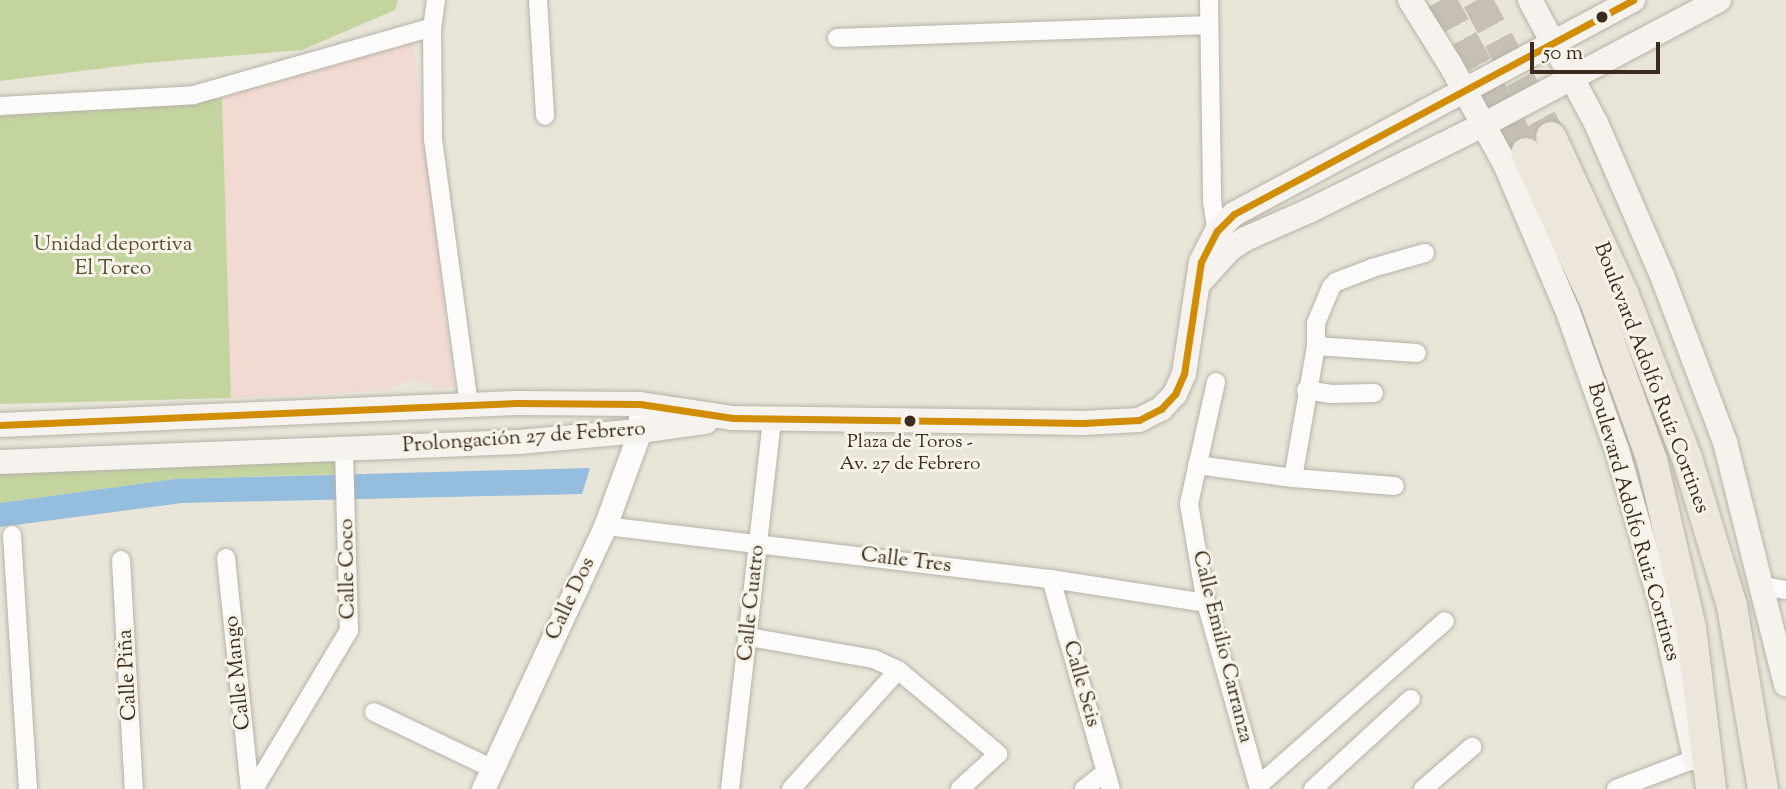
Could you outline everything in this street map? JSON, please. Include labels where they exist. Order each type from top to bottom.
[{"type":"highway","name":"Boulevard Adolfo Ruíz Cortines","points":[[1551,137],[1623,293],[1688,461],[1732,606],[1763,789]]},
{"type":"highway","name":"Boulevard Adolfo Ruíz Cortines","points":[[1526,153],[1596,304],[1653,460],[1691,628],[1711,789]]},
{"type":"main road","name":"Boulevard Adolfo Ruiz Cortines","points":[[1410,0],[1506,166],[1568,312],[1617,450],[1661,603],[1704,789]]},
{"type":"main road","points":[[1530,0],[1574,79],[1663,278],[1720,429],[1774,588],[1786,684]]},
{"type":"main road","points":[[733,418],[1083,423],[1139,420],[1161,409],[1175,394],[1184,374],[1199,283],[1224,240],[1234,214],[1633,0]]},
{"type":"main road","points":[[1224,240],[1245,239],[1311,210],[1574,79],[1719,0]]},
{"type":"main road","name":"Prolongación 27 de Febrero","points":[[0,425],[469,405],[640,404],[733,418]]},
{"type":"main road","name":"Prolongación 27 de Febrero","points":[[0,462],[519,442],[640,431],[733,418]]},
{"type":"street","points":[[436,0],[432,27],[433,139],[469,405]]},
{"type":"street","points":[[538,0],[545,116]]},
{"type":"street","points":[[1209,0],[1212,201],[1224,240]]},
{"type":"street","points":[[837,38],[1209,25]]},
{"type":"street","points":[[0,106],[194,94],[432,27]]},
{"type":"street","points":[[1293,478],[1320,308],[1336,282],[1425,253]]},
{"type":"street","points":[[1316,346],[1417,353]]},
{"type":"street","name":"Calle Emilio Carranza","points":[[1216,382],[1189,504],[1206,603],[1259,788]]},
{"type":"street","points":[[1306,390],[1330,394],[1374,393]]},
{"type":"street","name":"Calle Dos","points":[[488,779],[605,526],[640,431],[640,404]]},
{"type":"street","name":"Calle Cuatro","points":[[735,786],[772,418]]},
{"type":"street","name":"Calle Coco","points":[[252,789],[349,630],[344,448]]},
{"type":"street","points":[[1198,465],[1293,478],[1395,486]]},
{"type":"street","name":"Calle Tres","points":[[605,526],[758,542],[1051,579],[1206,603]]},
{"type":"street","points":[[12,536],[28,789]]},
{"type":"street","name":"Calle Mango","points":[[226,558],[252,789]]},
{"type":"street","name":"Calle Piña","points":[[121,560],[134,789]]},
{"type":"street","name":"Calle Seis","points":[[1051,579],[1109,781]]},
{"type":"street","points":[[1259,788],[1445,621]]},
{"type":"street","points":[[749,637],[874,659],[898,670],[998,754],[960,789]]},
{"type":"street","points":[[791,789],[898,670]]},
{"type":"street","points":[[1313,789],[1411,699]]},
{"type":"street","points":[[374,712],[488,779]]},
{"type":"street","points":[[1423,789],[1472,747]]},
{"type":"street","points":[[1616,789],[1695,759]]},
{"type":"street","points":[[1084,789],[1109,781]]},
{"type":"shaded area","points":[[413,41],[454,387],[436,389],[411,380],[379,391],[231,398],[222,98]]},
{"type":"green space","points":[[0,0],[398,0],[395,10],[302,50],[146,63],[0,81]]},
{"type":"green space","name":"Unidad deportiva El Toreo","points":[[222,98],[231,398],[0,404],[0,116]]},
{"type":"green space","points":[[344,448],[345,474],[175,479],[0,503],[0,464]]},
{"type":"water","points":[[590,468],[582,494],[182,503],[0,527],[0,503],[175,479]]},
{"type":"tunnel","points":[[1441,0],[1526,153]]},
{"type":"tunnel","points":[[1477,0],[1551,137]]},
{"type":"transit line","points":[[0,425],[517,403],[640,404],[733,418],[1083,423],[1139,420],[1161,409],[1175,394],[1184,374],[1201,262],[1217,231],[1234,214],[1633,0]]},
{"type":"place","name":"Plaza de Toros - Av. 27 de Febrero","points":[[910,421]]}]
